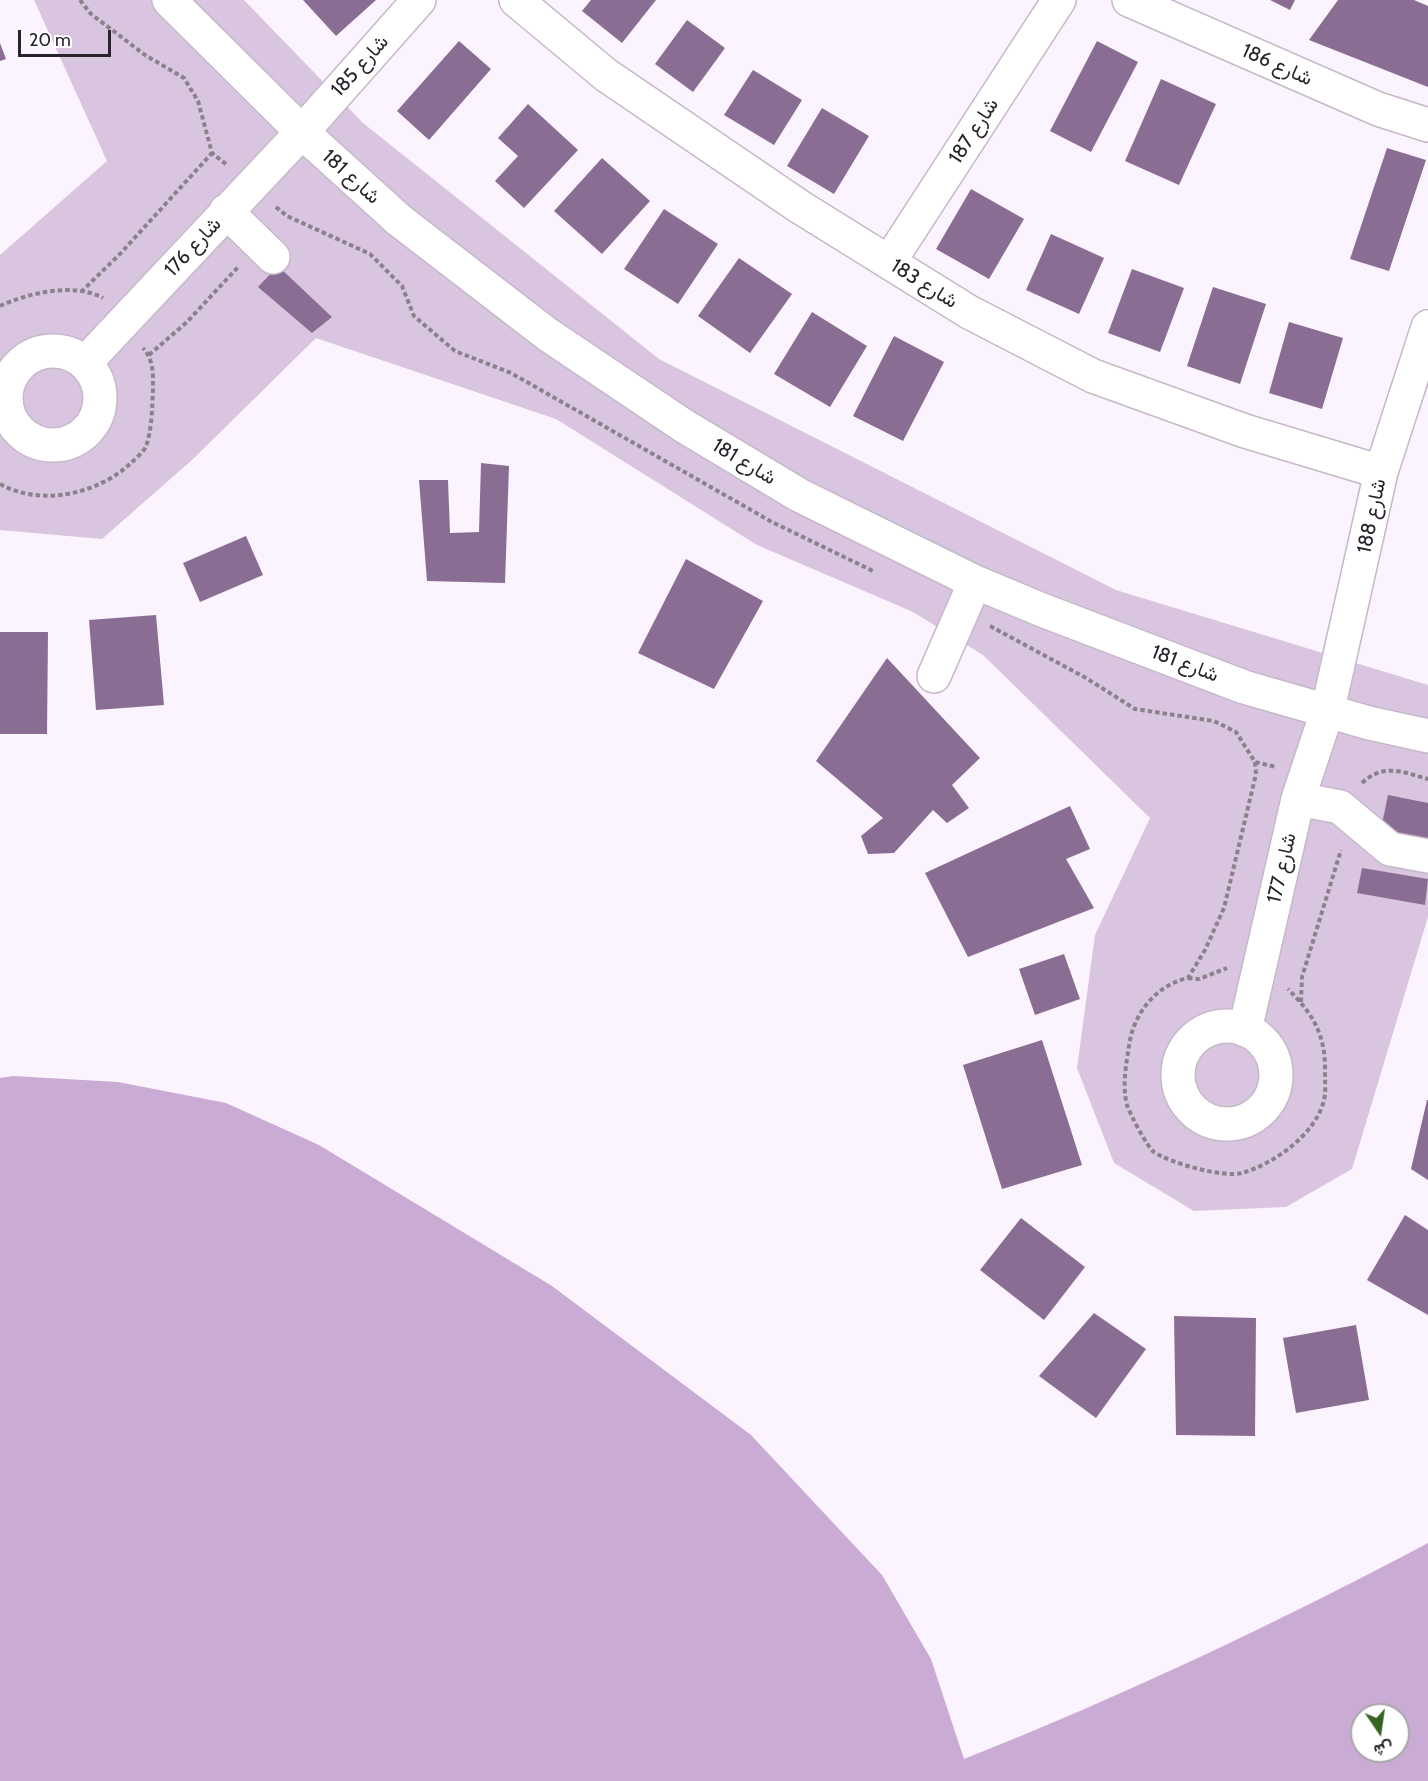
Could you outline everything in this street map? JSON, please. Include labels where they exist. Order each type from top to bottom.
[{"type":"street","name":"شارع 181","points":[[169,0],[302,132],[399,220],[547,334],[667,414],[799,495],[975,582],[1042,610],[1244,687],[1328,709],[1369,723],[1428,736]]},
{"type":"street","name":"شارع 185","points":[[302,132],[419,0]]},
{"type":"street","name":"شارع 183","points":[[516,0],[606,75],[800,207],[969,312],[1093,375],[1245,431],[1381,472]]},
{"type":"street","name":"شارع 187","points":[[889,262],[1059,0]]},
{"type":"street","name":"شارع 186","points":[[1129,0],[1378,109],[1428,125]]},
{"type":"street","name":"شارع 176","points":[[85,363],[302,132]]},
{"type":"street","points":[[226,211],[266,250]]},
{"type":"street","name":"شارع 188","points":[[1328,709],[1381,472],[1428,327]]},
{"type":"street","points":[[934,676],[975,582]]},
{"type":"street","name":"شارع 177","points":[[1245,1030],[1299,799],[1328,709]]},
{"type":"street","points":[[1299,799],[1340,807],[1390,849],[1428,856]]},
{"type":"path","points":[[80,292],[119,255],[212,153]]},
{"type":"path","points":[[149,355],[266,250],[287,216]]},
{"type":"path","points":[[1300,1002],[1302,977],[1313,938],[1332,874],[1354,819]]},
{"type":"shaded area","points":[[34,0],[244,0],[363,123],[659,359],[1116,590],[1428,685],[1428,917],[1352,1169],[1286,1207],[1194,1211],[1114,1163],[1077,1068],[1095,935],[1150,818],[983,655],[913,612],[757,545],[556,419],[316,338],[192,460],[102,539],[0,530],[0,255],[107,161]]},
{"type":"shaded area","points":[[13,1076],[118,1082],[226,1103],[319,1145],[552,1286],[751,1435],[882,1575],[931,1659],[964,1759],[1082,1710],[1199,1657],[1314,1602],[1428,1543],[1428,1781],[0,1781],[0,1078]]},
{"type":"building","points":[[303,0],[376,0],[336,36]]},
{"type":"building","points":[[591,0],[656,0],[622,43],[582,11]]},
{"type":"building","points":[[1270,0],[1295,0],[1290,10]]},
{"type":"building","points":[[1338,0],[1414,0],[1428,6],[1428,87],[1309,40]]},
{"type":"building","points":[[687,20],[725,48],[693,92],[655,64]]},
{"type":"building","points":[[459,41],[491,69],[429,140],[397,111]]},
{"type":"building","points":[[1097,41],[1138,62],[1091,152],[1050,131]]},
{"type":"building","points":[[0,43],[6,59],[0,61]]},
{"type":"building","points":[[753,70],[802,100],[774,145],[724,115]]},
{"type":"building","points":[[1161,79],[1216,104],[1179,185],[1125,161]]},
{"type":"building","points":[[528,104],[578,150],[524,208],[495,181],[518,156],[498,138]]},
{"type":"building","points":[[822,108],[869,136],[834,194],[787,166]]},
{"type":"building","points":[[1387,148],[1426,160],[1389,271],[1350,259]]},
{"type":"building","points":[[602,158],[650,201],[602,254],[554,211]]},
{"type":"building","points":[[971,189],[1024,219],[989,279],[936,249]]},
{"type":"building","points":[[664,209],[718,244],[678,304],[624,269]]},
{"type":"building","points":[[1051,234],[1104,258],[1079,314],[1026,290]]},
{"type":"building","points":[[739,258],[792,294],[750,353],[698,316]]},
{"type":"building","points":[[278,266],[332,317],[312,333],[258,287]]},
{"type":"building","points":[[1132,269],[1184,288],[1160,352],[1108,333]]},
{"type":"building","points":[[1213,287],[1266,304],[1240,384],[1187,366]]},
{"type":"building","points":[[812,312],[867,346],[830,407],[774,374]]},
{"type":"building","points":[[1289,322],[1343,338],[1322,409],[1269,393]]},
{"type":"building","points":[[894,336],[944,362],[903,441],[853,416]]},
{"type":"building","points":[[481,463],[509,466],[505,583],[427,581],[419,480],[448,480],[450,533],[479,532]]},
{"type":"building","points":[[246,536],[263,575],[200,602],[183,563]]},
{"type":"building","points":[[686,559],[763,601],[714,689],[638,653]]},
{"type":"building","points":[[156,615],[164,705],[96,710],[89,620]]},
{"type":"building","points":[[0,632],[48,632],[47,734],[0,734]]},
{"type":"building","points":[[887,658],[980,758],[952,785],[969,808],[947,823],[933,810],[894,853],[868,854],[861,836],[883,818],[816,761]]},
{"type":"building","points":[[1388,795],[1428,803],[1428,844],[1380,834]]},
{"type":"building","points":[[1070,806],[1090,849],[1066,859],[1094,908],[968,957],[925,873]]},
{"type":"building","points":[[1362,868],[1428,879],[1425,905],[1357,893]]},
{"type":"building","points":[[1064,954],[1080,999],[1035,1015],[1019,969]]},
{"type":"building","points":[[1042,1040],[1082,1165],[1002,1189],[963,1065]]},
{"type":"building","points":[[1428,1100],[1428,1180],[1411,1169]]},
{"type":"building","points":[[1405,1215],[1428,1230],[1428,1315],[1367,1280]]},
{"type":"building","points":[[1021,1218],[1085,1267],[1044,1320],[980,1270]]},
{"type":"building","points":[[1094,1313],[1146,1349],[1096,1418],[1039,1376]]},
{"type":"building","points":[[1174,1316],[1256,1318],[1255,1436],[1176,1435]]},
{"type":"building","points":[[1356,1325],[1369,1400],[1296,1413],[1283,1338]]}]
